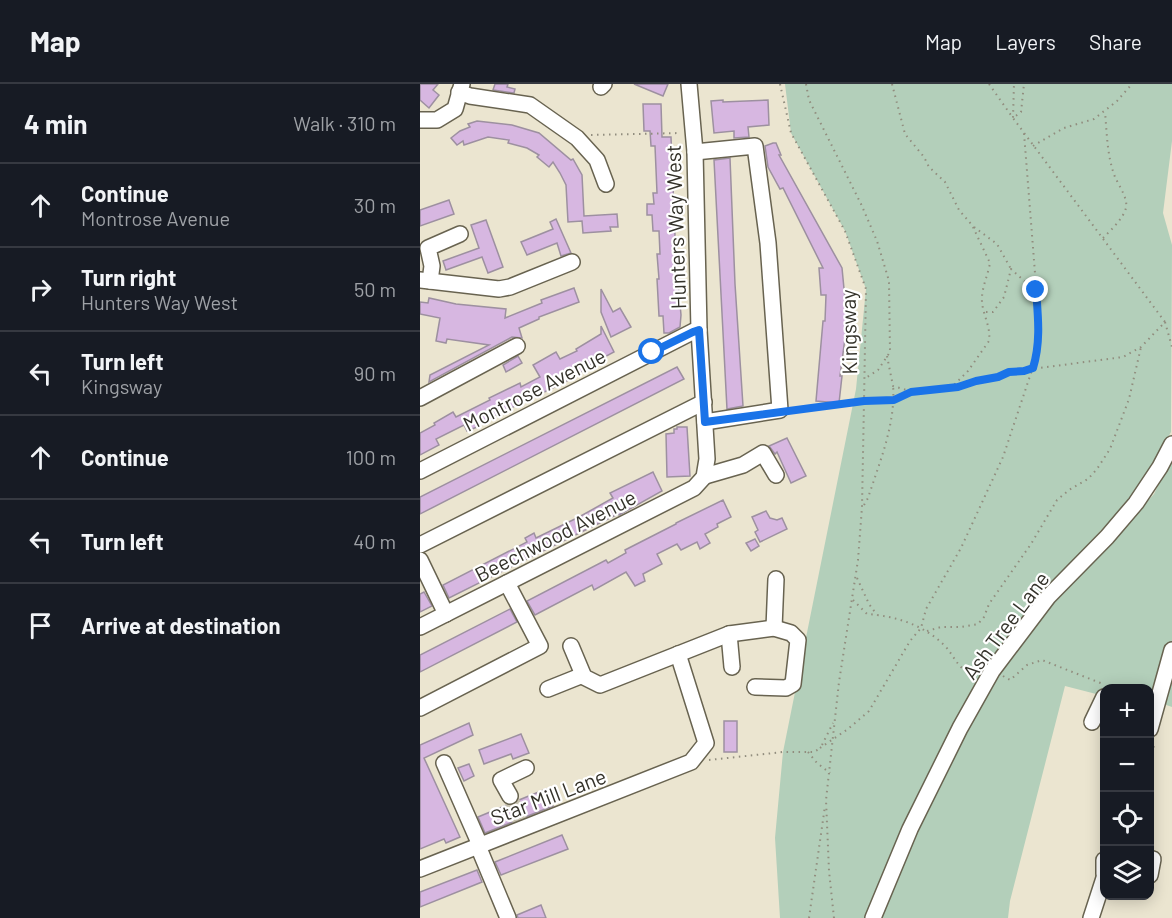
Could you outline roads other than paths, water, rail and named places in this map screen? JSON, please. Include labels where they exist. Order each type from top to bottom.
[{"type":"street","name":"Hunters Way West","points":[[690,84],[695,152],[699,330],[707,459],[705,476]]},
{"type":"street","points":[[420,120],[437,120],[455,110],[460,88],[470,96],[530,105],[573,136],[597,160],[606,184]]},
{"type":"street","points":[[695,152],[755,146],[768,243],[780,410],[705,422]]},
{"type":"street","points":[[460,234],[428,248],[432,266],[425,281],[498,289],[510,287],[572,262]]},
{"type":"street","name":"Montrose Avenue","points":[[420,471],[699,330]]},
{"type":"street","points":[[420,398],[517,346]]},
{"type":"street","points":[[420,545],[704,402]]},
{"type":"street","name":"Ash Tree Lane","points":[[873,918],[910,829],[987,673],[1048,597],[1131,509],[1154,477],[1172,444]]},
{"type":"street","points":[[705,476],[743,465],[763,453],[776,475]]},
{"type":"street","name":"Beechwood Avenue","points":[[420,627],[694,488],[705,476]]},
{"type":"street","points":[[420,560],[446,614]]},
{"type":"street","points":[[774,628],[776,579]]},
{"type":"street","points":[[420,708],[540,646],[507,583]]},
{"type":"street","points":[[571,646],[583,675],[600,685],[729,634],[774,628],[791,633],[798,640],[793,684],[786,688],[755,687]]},
{"type":"street","points":[[729,634],[732,667]]},
{"type":"street","points":[[1154,706],[1172,650]]},
{"type":"street","name":"Star Mill Lane","points":[[420,869],[691,762],[706,743],[678,654]]},
{"type":"street","points":[[548,689],[583,675]]},
{"type":"street","points":[[1092,722],[1100,703]]},
{"type":"street","points":[[444,763],[508,918]]},
{"type":"street","points":[[510,796],[501,780],[526,768]]},
{"type":"street","points":[[1091,918],[1100,889]]},
{"type":"tunnel","points":[[510,796],[523,828]]}]
